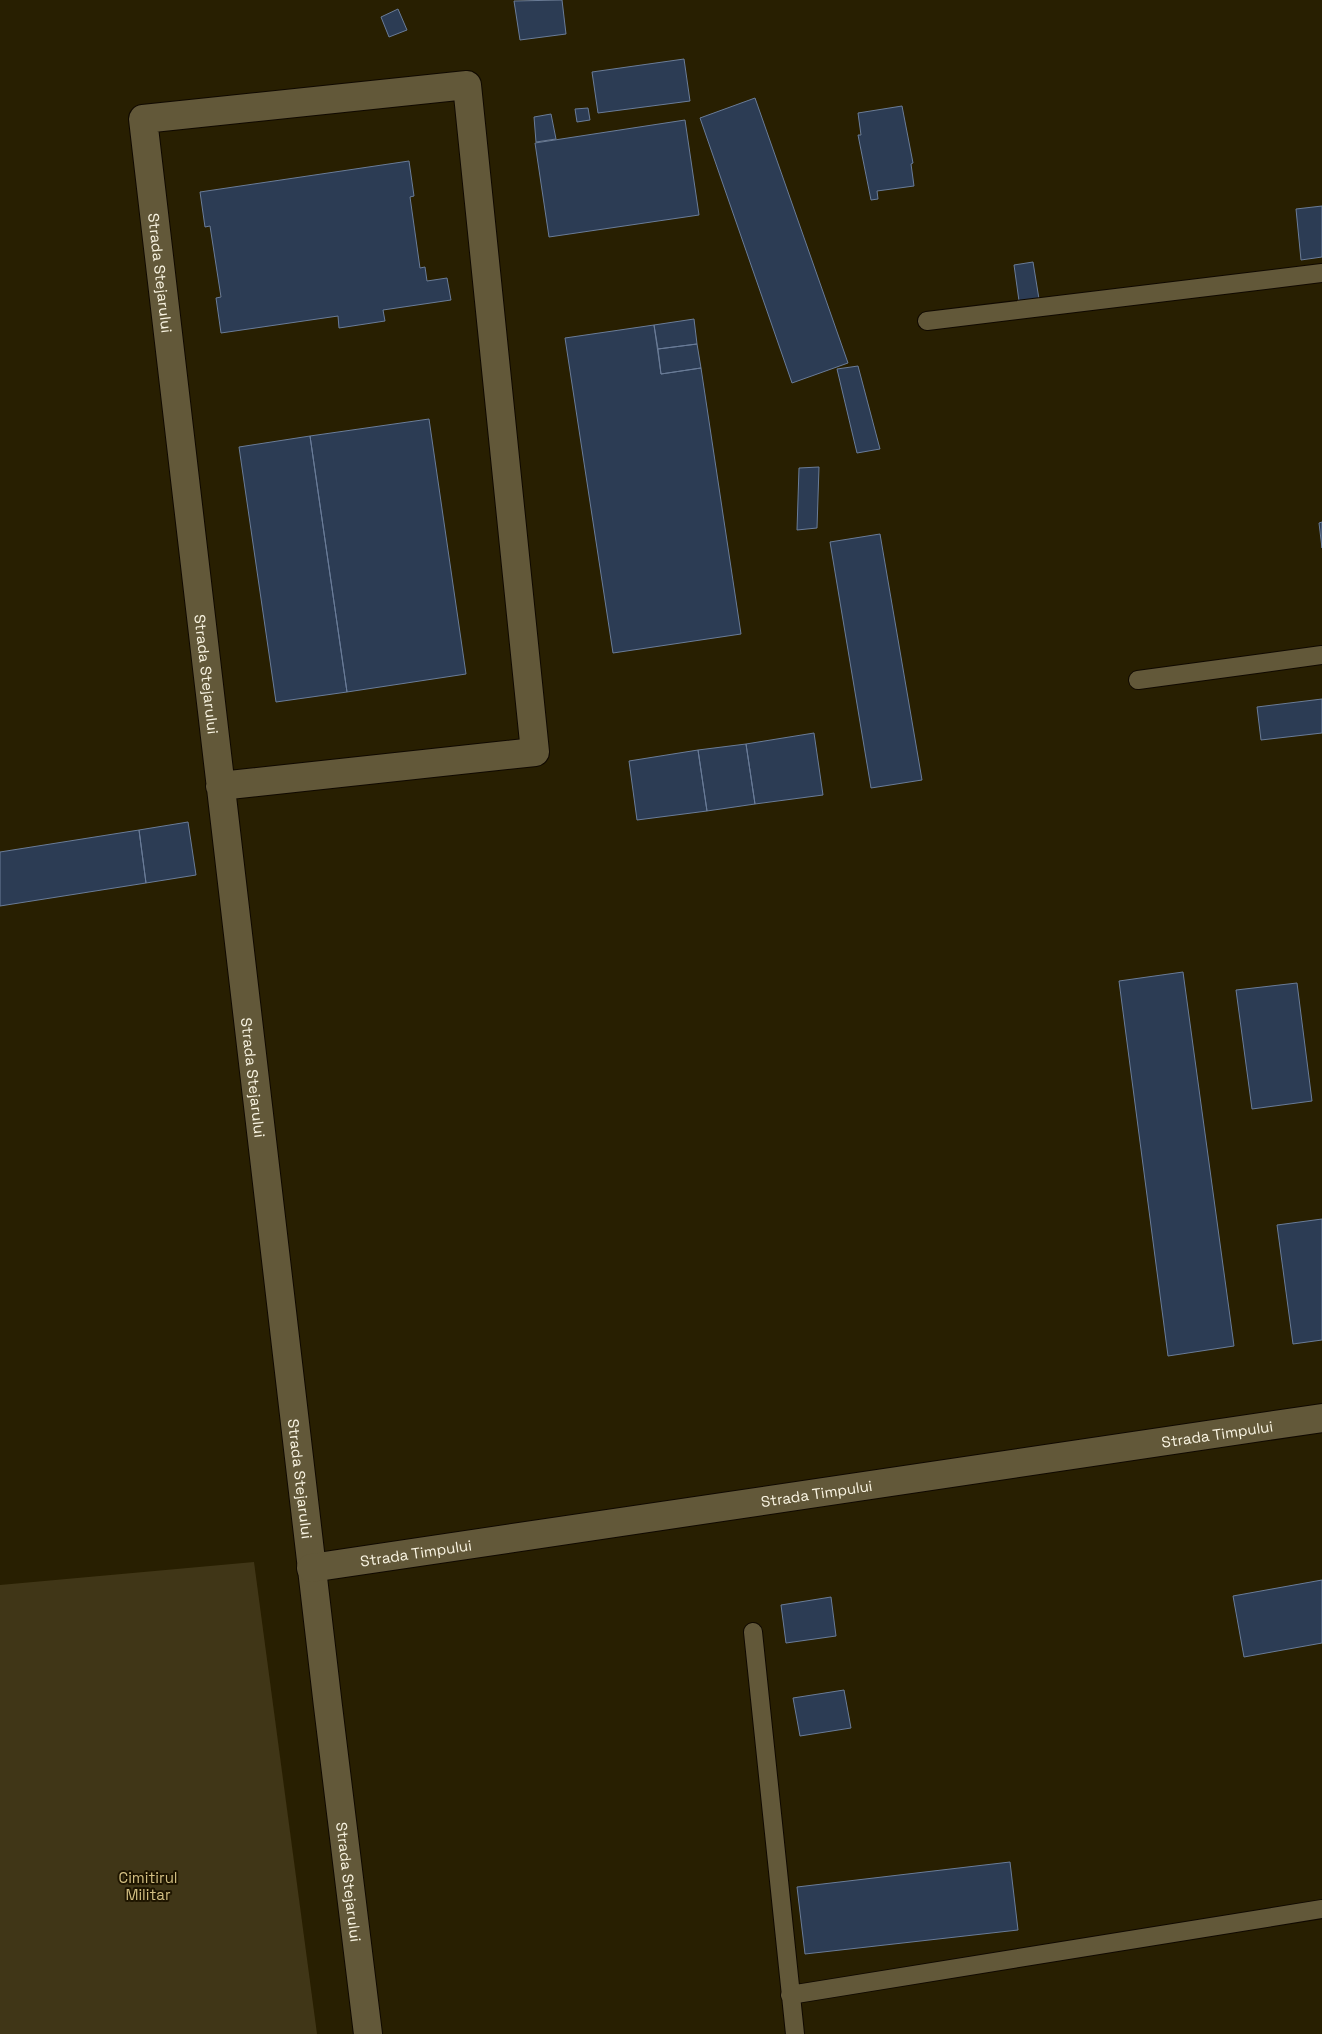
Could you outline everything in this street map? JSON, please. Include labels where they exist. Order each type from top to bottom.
[{"type":"street","name":"Strada Stejarului","points":[[220,786],[536,752],[467,84],[143,119],[220,786],[311,1568],[368,2034]]},
{"type":"street","name":"Strada Timpului","points":[[311,1568],[1322,1418]]},
{"type":"lane","points":[[926,321],[1322,273]]},
{"type":"lane","points":[[1138,680],[1322,655]]},
{"type":"lane","points":[[753,1632],[795,2034]]},
{"type":"lane","points":[[790,1995],[1322,1909]]},
{"type":"green space","name":"Cimitirul Militar","points":[[254,1562],[317,2034],[0,2034],[0,1585]]},
{"type":"building","points":[[562,0],[566,34],[520,40],[514,1]]},
{"type":"building","points":[[398,9],[407,30],[389,37],[381,17]]},
{"type":"building","points":[[684,59],[690,101],[598,113],[592,72]]},
{"type":"building","points":[[755,98],[848,363],[792,383],[700,118]]},
{"type":"building","points":[[902,106],[913,163],[911,164],[914,186],[877,191],[878,199],[871,200],[858,135],[861,135],[858,113]]},
{"type":"building","points":[[588,108],[590,120],[577,122],[575,109]]},
{"type":"building","points":[[551,114],[556,139],[536,142],[534,117]]},
{"type":"building","points":[[685,120],[699,215],[549,237],[535,143]]},
{"type":"building","points":[[409,161],[414,196],[410,197],[420,268],[425,267],[427,281],[447,278],[451,300],[383,310],[385,321],[339,328],[338,316],[221,333],[216,298],[221,297],[210,226],[205,227],[200,192]]},
{"type":"building","points":[[1322,206],[1322,257],[1301,260],[1296,209]]},
{"type":"building","points":[[1033,262],[1039,299],[1019,301],[1014,265]]},
{"type":"building","points":[[694,319],[697,344],[658,349],[654,325]]},
{"type":"building","points":[[654,325],[661,374],[701,368],[741,634],[613,653],[565,338]]},
{"type":"building","points":[[697,344],[701,368],[661,374],[658,349]]},
{"type":"building","points":[[858,366],[880,449],[857,453],[837,369]]},
{"type":"building","points":[[429,419],[466,674],[347,692],[310,436]]},
{"type":"building","points":[[310,436],[347,692],[276,702],[239,447]]},
{"type":"building","points":[[819,467],[817,528],[797,530],[799,468]]},
{"type":"building","points":[[1322,522],[1322,548],[1319,523]]},
{"type":"building","points":[[880,534],[922,780],[871,788],[830,542]]},
{"type":"building","points":[[1322,699],[1322,733],[1261,740],[1257,707]]},
{"type":"building","points":[[814,733],[823,795],[755,804],[746,744]]},
{"type":"building","points":[[746,744],[755,804],[707,811],[698,750]]},
{"type":"building","points":[[698,750],[707,811],[637,820],[629,761]]},
{"type":"building","points":[[188,822],[196,875],[146,883],[139,830]]},
{"type":"building","points":[[139,830],[146,883],[0,906],[0,852]]},
{"type":"building","points":[[1183,972],[1234,1346],[1168,1356],[1119,981]]},
{"type":"building","points":[[1297,983],[1312,1101],[1252,1109],[1236,990]]},
{"type":"building","points":[[1322,1219],[1322,1340],[1293,1344],[1277,1225]]},
{"type":"building","points":[[1322,1580],[1322,1643],[1244,1657],[1233,1596]]},
{"type":"building","points":[[831,1597],[836,1636],[786,1643],[781,1605]]},
{"type":"building","points":[[844,1690],[851,1728],[800,1736],[793,1698]]},
{"type":"building","points":[[1010,1862],[1018,1930],[805,1954],[797,1887]]}]
